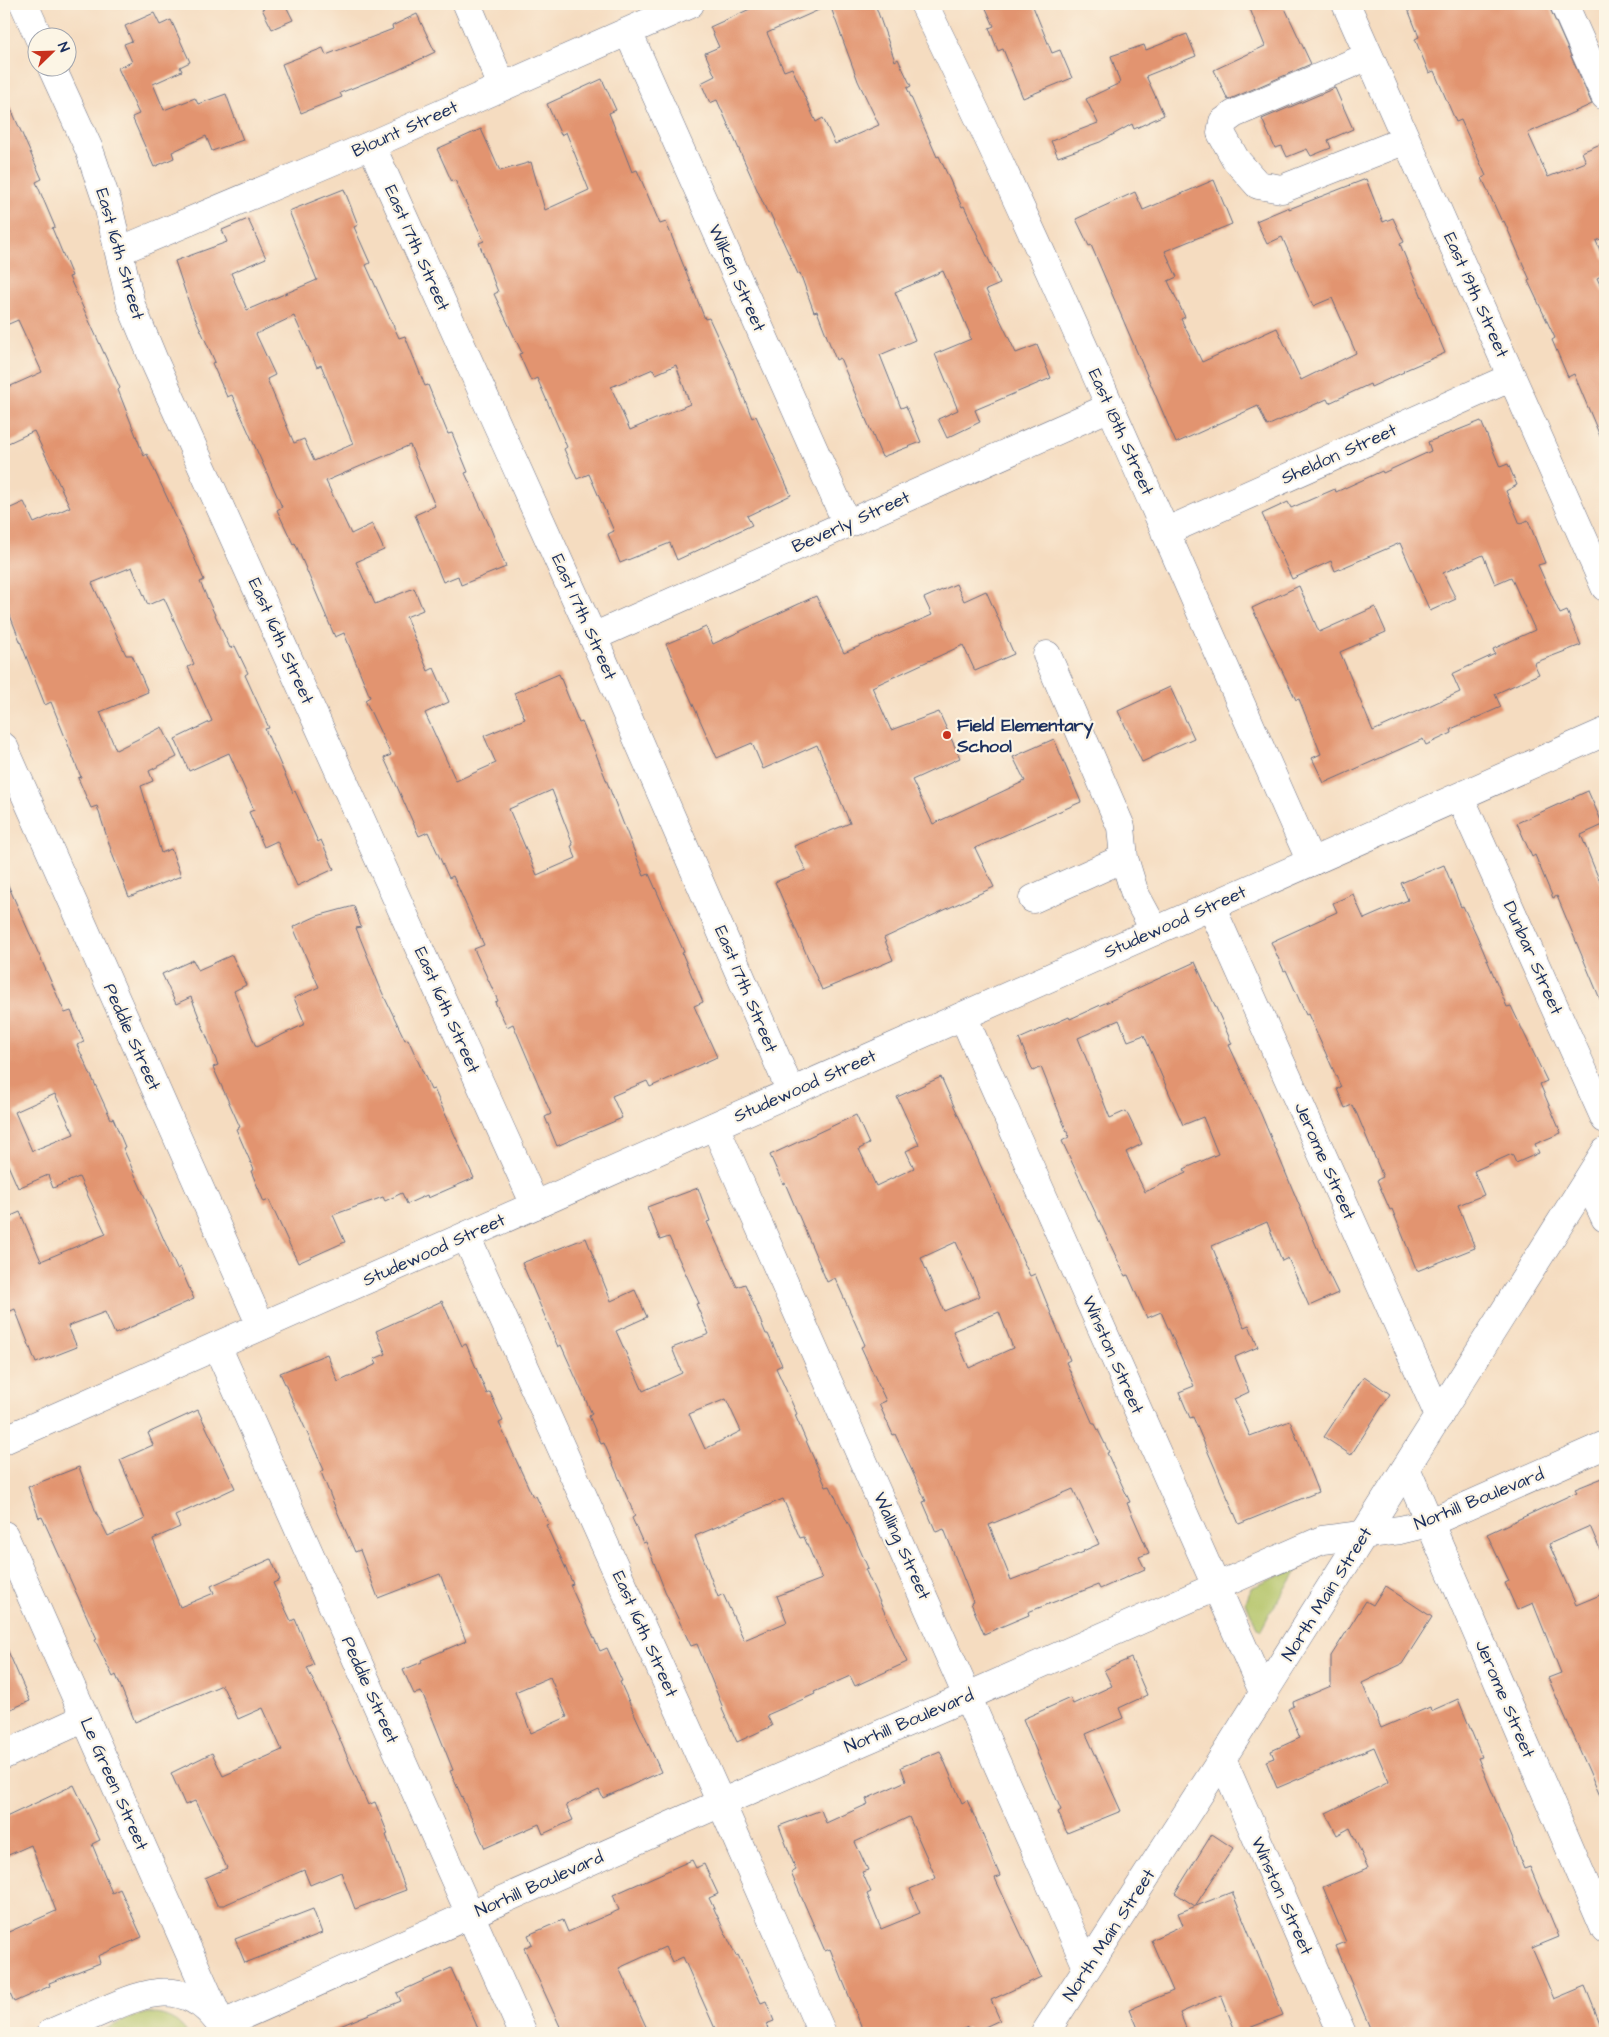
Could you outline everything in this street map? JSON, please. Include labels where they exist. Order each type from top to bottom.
[{"type":"street","points":[[24,4],[35,28]]},
{"type":"street","points":[[467,4],[502,86]]},
{"type":"street","name":"Blount Street","points":[[119,251],[371,145],[690,4]]},
{"type":"street","name":"East 18th Street","points":[[924,4],[977,113],[1110,407],[1311,862]]},
{"type":"street","name":"East 19th Street","points":[[1346,4],[1605,587]]},
{"type":"street","points":[[1564,4],[1605,96]]},
{"type":"street","name":"Wilken Street","points":[[628,32],[846,524]]},
{"type":"street","points":[[1369,56],[1234,114],[1223,122],[1221,133],[1236,160],[1258,185],[1282,189],[1406,140]]},
{"type":"street","name":"East 16th Street","points":[[57,78],[89,149],[108,205],[132,306],[155,363],[535,1205]]},
{"type":"street","name":"East 17th Street","points":[[371,145],[593,637],[791,1092]]},
{"type":"street","name":"Sheldon Street","points":[[1165,532],[1512,377]]},
{"type":"street","name":"Beverly Street","points":[[593,637],[1110,407]]},
{"type":"street","points":[[1047,655],[1121,828],[1124,858],[1135,894],[1155,932]]},
{"type":"street","name":"Studewood Street","points":[[4,1440],[1605,732]]},
{"type":"street","name":"Peddie Street","points":[[4,747],[9,776],[261,1326]]},
{"type":"street","name":"Dunbar Street","points":[[1460,796],[1605,1119]]},
{"type":"street","points":[[1033,899],[1124,858]]},
{"type":"street","name":"Jerome Street","points":[[1212,906],[1439,1416]]},
{"type":"street","name":"Winston Street","points":[[963,1016],[1264,1694]]},
{"type":"street","name":"Walling Street","points":[[715,1126],[1087,1968]]},
{"type":"street","name":"North Main Street","points":[[1045,2033],[1264,1694],[1605,1152]]},
{"type":"street","points":[[1588,1181],[1605,1218]]},
{"type":"street","name":"East 16th Street","points":[[466,1236],[721,1803],[822,2033]]},
{"type":"street","name":"Peddie Street","points":[[217,1346],[523,2033]]},
{"type":"street","name":"Norhill Boulevard","points":[[223,2030],[470,1915],[721,1803],[1322,1540],[1364,1533],[1400,1530],[1429,1523],[1605,1445]]},
{"type":"street","name":"Jerome Street","points":[[1406,1468],[1605,1930]]},
{"type":"street","name":"Le Green Street","points":[[4,1535],[223,2030]]},
{"type":"street","points":[[4,1755],[85,1718]]},
{"type":"street","name":"Winston Street","points":[[1222,1759],[1342,2033]]},
{"type":"street","points":[[51,2033],[136,1996],[168,1992],[198,2002],[211,2012],[223,2030]]},
{"type":"green space","points":[[1300,1567],[1261,1630],[1257,1627],[1246,1603],[1251,1588]]},
{"type":"green space","points":[[148,2013],[170,2018],[187,2033],[96,2033],[135,2016]]},
{"type":"building","points":[[272,4],[285,4],[293,20],[272,29],[262,9]]},
{"type":"building","points":[[761,4],[875,4],[895,61],[898,59],[911,86],[907,88],[937,157],[939,156],[962,207],[964,206],[1000,284],[986,290],[1016,353],[1037,345],[1051,378],[975,410],[980,422],[947,438],[938,419],[958,410],[935,354],[971,339],[970,334],[943,271],[895,292],[915,340],[880,355],[901,408],[906,406],[921,442],[882,457],[840,358],[836,360],[817,311],[814,312],[800,273],[798,274],[770,213],[768,214],[717,100],[710,103],[701,83],[715,76],[705,53],[719,47],[710,27]],"holes":[[[830,5],[858,81],[879,125],[835,144],[823,118],[816,122],[792,68],[784,71],[767,33]]]},
{"type":"building","points":[[984,4],[1032,4],[1052,53],[1060,50],[1072,78],[1023,98],[1003,49],[998,51],[989,28],[994,26]]},
{"type":"building","points":[[1248,4],[1283,4],[1311,64],[1228,100],[1214,70],[1265,46]]},
{"type":"building","points":[[1406,4],[1548,4],[1592,104],[1528,133],[1548,177],[1586,162],[1582,152],[1605,142],[1605,237],[1596,241],[1605,262],[1605,274],[1597,278],[1605,296],[1605,448],[1574,374],[1568,377],[1552,340],[1555,338],[1528,281],[1530,280],[1504,221],[1502,222],[1482,178],[1486,176],[1461,120],[1456,122],[1434,71],[1429,73],[1415,39],[1419,37]]},
{"type":"building","points":[[154,13],[160,25],[171,20],[190,62],[180,67],[182,71],[153,84],[164,110],[195,98],[198,104],[226,94],[243,140],[212,151],[206,136],[172,152],[174,158],[154,167],[132,117],[139,114],[118,68],[132,62],[124,44],[132,41],[125,26]]},
{"type":"building","points":[[417,14],[435,52],[396,71],[340,93],[342,97],[301,113],[282,64],[323,48],[326,55],[393,29],[392,26]]},
{"type":"building","points":[[1187,34],[1196,56],[1146,76],[1164,115],[1134,129],[1132,124],[1100,142],[1058,157],[1051,141],[1098,123],[1086,99],[1120,83],[1111,56],[1144,45],[1146,50]]},
{"type":"building","points":[[602,79],[616,110],[609,113],[632,172],[637,170],[660,224],[666,222],[705,319],[709,318],[733,370],[752,418],[756,416],[791,495],[747,516],[752,525],[677,560],[670,543],[620,563],[608,534],[614,531],[589,474],[577,479],[564,449],[567,447],[537,378],[531,381],[519,354],[522,353],[494,294],[498,292],[479,243],[484,241],[455,180],[452,182],[437,149],[481,129],[500,171],[531,162],[545,210],[589,190],[566,132],[561,135],[547,104]],"holes":[[[676,365],[690,404],[630,430],[611,387],[653,369],[656,374]]]},
{"type":"building","points":[[1335,88],[1353,129],[1328,140],[1331,148],[1311,156],[1307,149],[1287,157],[1282,146],[1275,148],[1262,119]]},
{"type":"building","points":[[4,93],[42,179],[36,182],[55,227],[52,228],[72,276],[69,277],[120,388],[118,390],[144,456],[147,454],[188,543],[204,580],[200,582],[230,648],[235,646],[248,673],[245,675],[269,728],[265,729],[293,793],[295,791],[318,842],[321,840],[334,869],[297,886],[277,841],[264,847],[249,812],[254,810],[229,753],[189,771],[175,739],[212,721],[188,667],[194,664],[164,598],[148,605],[132,567],[92,583],[126,655],[132,655],[148,692],[100,712],[116,750],[162,727],[177,757],[149,771],[153,781],[141,786],[161,853],[171,849],[181,876],[129,897],[97,806],[91,808],[78,778],[81,777],[51,702],[45,705],[4,600],[4,511],[24,502],[34,523],[70,507],[34,431],[4,445],[4,389],[42,372],[18,320],[4,326]]},
{"type":"building","points":[[1366,179],[1383,222],[1393,218],[1404,242],[1400,244],[1445,353],[1371,387],[1370,384],[1329,403],[1327,399],[1267,426],[1258,406],[1176,443],[1091,245],[1089,246],[1076,219],[1135,192],[1143,210],[1214,180],[1232,224],[1165,251],[1177,277],[1168,281],[1185,317],[1181,319],[1202,362],[1277,328],[1301,380],[1356,353],[1332,298],[1313,306],[1282,237],[1267,244],[1256,221]]},
{"type":"building","points":[[344,189],[358,225],[354,227],[370,263],[366,265],[399,338],[405,336],[425,386],[428,385],[448,434],[452,433],[468,472],[465,473],[506,567],[461,585],[458,576],[443,582],[415,515],[435,506],[410,445],[326,481],[351,534],[372,524],[384,550],[356,562],[375,604],[414,588],[423,610],[406,617],[428,671],[434,668],[449,702],[425,713],[456,781],[496,763],[484,736],[525,719],[514,693],[559,674],[579,723],[582,722],[596,754],[644,876],[649,874],[684,952],[682,953],[703,1002],[694,1006],[717,1057],[650,1087],[647,1081],[612,1096],[622,1118],[557,1146],[545,1117],[551,1114],[513,1024],[507,1027],[495,1002],[498,1001],[474,949],[484,945],[453,876],[449,878],[428,832],[419,836],[384,758],[391,755],[365,700],[370,697],[344,633],[335,637],[295,543],[293,544],[277,510],[282,507],[232,395],[227,397],[212,363],[215,362],[190,306],[175,261],[227,242],[222,230],[248,219],[266,258],[231,273],[247,310],[317,280],[289,211]],"holes":[[[294,316],[317,367],[321,365],[353,444],[314,461],[304,439],[294,443],[267,379],[275,375],[256,334]],[[552,790],[576,858],[537,875],[509,809]]]},
{"type":"building","points":[[1481,421],[1500,467],[1508,464],[1517,485],[1506,491],[1520,524],[1528,520],[1545,563],[1538,565],[1560,614],[1567,611],[1581,645],[1534,663],[1539,674],[1495,694],[1501,707],[1451,729],[1452,733],[1426,745],[1423,739],[1324,783],[1312,758],[1321,754],[1299,699],[1296,700],[1252,608],[1299,586],[1319,632],[1375,607],[1386,632],[1340,652],[1373,731],[1460,692],[1452,674],[1495,654],[1493,649],[1535,630],[1511,577],[1495,584],[1483,555],[1443,573],[1456,599],[1430,611],[1400,543],[1335,571],[1331,561],[1292,579],[1262,514],[1288,502],[1291,508],[1335,489],[1336,492],[1382,471],[1383,473],[1431,451],[1428,442]]},
{"type":"building","points":[[956,584],[964,601],[986,591],[1014,654],[975,671],[963,645],[872,687],[891,730],[939,712],[960,758],[912,780],[933,824],[1025,781],[1013,757],[1054,739],[1081,802],[975,848],[994,887],[884,938],[893,960],[822,990],[775,882],[806,870],[794,846],[850,823],[817,745],[763,769],[752,743],[717,758],[666,644],[706,627],[713,644],[816,596],[844,653],[932,615],[924,598]]},
{"type":"building","points":[[1170,687],[1194,738],[1142,762],[1118,711]]},
{"type":"building","points":[[1588,791],[1603,825],[1581,835],[1605,894],[1605,1011],[1557,896],[1553,898],[1535,855],[1532,857],[1517,823]]},
{"type":"building","points":[[1444,865],[1507,1007],[1511,1006],[1547,1081],[1540,1084],[1561,1133],[1535,1144],[1539,1153],[1516,1163],[1512,1154],[1474,1171],[1484,1195],[1458,1205],[1475,1248],[1417,1271],[1392,1209],[1390,1210],[1377,1180],[1383,1177],[1357,1114],[1352,1105],[1345,1108],[1337,1089],[1341,1087],[1308,1014],[1306,1015],[1271,942],[1337,912],[1333,903],[1353,894],[1364,919],[1408,900],[1401,883]]},
{"type":"building","points":[[4,876],[65,1013],[71,1011],[84,1042],[77,1045],[111,1119],[113,1118],[125,1147],[123,1148],[177,1269],[180,1267],[194,1299],[115,1334],[105,1312],[68,1326],[77,1347],[36,1363],[15,1309],[4,1314],[4,1219],[20,1212],[41,1261],[106,1234],[79,1177],[53,1188],[48,1175],[18,1188],[4,1156]],"holes":[[[55,1094],[74,1134],[32,1151],[15,1112]]]},
{"type":"building","points":[[354,906],[361,927],[356,928],[382,992],[405,1040],[408,1039],[431,1090],[434,1089],[474,1178],[428,1198],[427,1195],[407,1204],[402,1193],[385,1201],[383,1197],[333,1215],[345,1242],[298,1263],[269,1200],[264,1202],[251,1171],[254,1170],[236,1129],[240,1127],[213,1067],[218,1065],[191,997],[176,1004],[162,974],[193,960],[198,970],[232,955],[246,985],[234,991],[256,1047],[305,1024],[294,998],[319,987],[293,927],[317,916]]},
{"type":"building","points":[[1195,962],[1232,1044],[1229,1045],[1261,1114],[1323,1262],[1338,1293],[1309,1306],[1288,1258],[1282,1261],[1267,1222],[1212,1246],[1244,1327],[1249,1325],[1258,1347],[1235,1357],[1249,1392],[1234,1399],[1250,1436],[1290,1421],[1318,1492],[1239,1524],[1193,1417],[1190,1418],[1179,1392],[1194,1386],[1161,1312],[1147,1318],[1128,1275],[1125,1276],[1062,1141],[1069,1137],[1041,1067],[1033,1071],[1019,1039],[1069,1017],[1070,1019]],"holes":[[[1119,1020],[1128,1041],[1144,1035],[1183,1125],[1203,1117],[1218,1154],[1184,1169],[1186,1173],[1145,1192],[1126,1152],[1142,1144],[1126,1111],[1110,1118],[1078,1038]]]},
{"type":"building","points":[[941,1077],[1030,1276],[1035,1274],[1070,1360],[1066,1362],[1093,1424],[1095,1424],[1109,1452],[1107,1453],[1130,1502],[1127,1503],[1149,1553],[1139,1557],[1145,1569],[1100,1589],[1098,1585],[1028,1612],[1029,1615],[984,1634],[944,1529],[936,1532],[923,1502],[926,1501],[879,1404],[886,1401],[861,1347],[865,1345],[835,1278],[827,1282],[785,1183],[783,1184],[770,1155],[856,1115],[869,1144],[859,1149],[876,1186],[914,1168],[906,1151],[919,1145],[897,1097]],"holes":[[[956,1242],[980,1296],[944,1311],[921,1258]],[[999,1312],[1013,1348],[969,1368],[953,1331]],[[1073,1489],[1099,1544],[1084,1552],[1011,1580],[989,1525]]]},
{"type":"building","points":[[698,1188],[710,1221],[707,1222],[737,1287],[745,1284],[766,1334],[768,1334],[782,1365],[776,1368],[797,1414],[795,1415],[826,1487],[830,1486],[854,1536],[868,1568],[865,1569],[907,1662],[855,1686],[850,1676],[814,1692],[815,1694],[767,1715],[772,1726],[737,1742],[697,1644],[691,1646],[665,1591],[646,1542],[643,1543],[632,1518],[635,1516],[604,1443],[601,1444],[589,1416],[592,1414],[561,1345],[558,1347],[522,1263],[586,1238],[611,1301],[635,1290],[647,1317],[616,1331],[643,1391],[682,1373],[672,1348],[709,1334],[696,1304],[699,1303],[669,1237],[660,1240],[647,1207]],"holes":[[[726,1399],[741,1431],[705,1449],[689,1414]],[[783,1499],[800,1538],[804,1537],[822,1579],[777,1596],[787,1622],[744,1640],[723,1594],[718,1597],[695,1536]]]},
{"type":"building","points":[[442,1301],[462,1346],[466,1344],[487,1394],[490,1392],[503,1421],[499,1423],[533,1497],[536,1496],[549,1524],[546,1525],[573,1584],[570,1585],[600,1651],[607,1648],[622,1681],[620,1682],[661,1772],[603,1798],[599,1790],[566,1805],[573,1820],[543,1834],[539,1824],[485,1848],[450,1771],[453,1770],[424,1697],[421,1692],[414,1694],[403,1670],[422,1662],[421,1660],[466,1641],[440,1574],[378,1598],[360,1550],[355,1552],[333,1502],[321,1472],[324,1470],[280,1373],[327,1354],[338,1382],[377,1364],[374,1359],[386,1354],[376,1331]],"holes":[[[550,1677],[567,1717],[531,1733],[515,1692]]]},
{"type":"building","points":[[1364,1376],[1390,1394],[1351,1455],[1324,1437]]},
{"type":"building","points":[[198,1410],[235,1488],[175,1516],[180,1527],[153,1539],[180,1607],[214,1593],[211,1586],[271,1559],[280,1580],[273,1583],[291,1621],[295,1619],[314,1665],[307,1668],[368,1805],[375,1802],[388,1834],[386,1835],[406,1890],[355,1909],[341,1872],[310,1885],[304,1870],[224,1905],[217,1905],[205,1878],[227,1868],[195,1801],[185,1805],[171,1773],[212,1753],[223,1776],[282,1750],[263,1708],[238,1719],[222,1685],[135,1722],[116,1675],[113,1677],[95,1640],[97,1639],[42,1517],[39,1518],[28,1487],[79,1467],[95,1510],[108,1536],[145,1519],[120,1460],[153,1445],[148,1433]]},
{"type":"building","points":[[1605,1477],[1605,1561],[1590,1526],[1549,1544],[1576,1605],[1605,1593],[1605,1807],[1548,1678],[1561,1673],[1533,1603],[1517,1610],[1505,1583],[1509,1581],[1487,1534],[1577,1492],[1575,1489]]},
{"type":"building","points":[[1385,1586],[1432,1617],[1402,1664],[1362,1683],[1381,1728],[1430,1707],[1431,1711],[1458,1699],[1482,1757],[1478,1758],[1524,1869],[1530,1867],[1559,1937],[1532,1948],[1554,1999],[1585,1986],[1604,2033],[1407,2033],[1404,2027],[1389,2033],[1372,2033],[1336,1946],[1346,1942],[1323,1887],[1368,1868],[1350,1828],[1337,1835],[1326,1813],[1389,1782],[1374,1747],[1277,1788],[1266,1761],[1274,1758],[1271,1751],[1300,1738],[1288,1709],[1294,1706],[1293,1702],[1331,1686],[1331,1656],[1366,1601],[1373,1605]]},
{"type":"building","points":[[4,1642],[30,1701],[4,1712]]},
{"type":"building","points":[[1131,1658],[1147,1695],[1119,1708],[1123,1718],[1086,1734],[1121,1811],[1067,1833],[1058,1812],[1061,1810],[1023,1719],[1070,1698],[1073,1704],[1112,1686],[1104,1670]]},
{"type":"building","points":[[940,1751],[962,1803],[967,1800],[981,1831],[1000,1876],[995,1878],[1041,1977],[991,2000],[1000,2020],[972,2033],[968,2027],[953,2033],[864,2033],[830,1949],[825,1951],[791,1873],[796,1870],[779,1826],[821,1810],[826,1823],[868,1804],[866,1799],[906,1781],[901,1767]],"holes":[[[909,1817],[936,1878],[910,1889],[920,1913],[881,1929],[867,1894],[871,1892],[862,1872],[868,1870],[855,1842]]]},
{"type":"building","points":[[74,1785],[100,1840],[92,1844],[112,1893],[120,1889],[142,1937],[98,1956],[100,1963],[49,1983],[50,1986],[14,2002],[4,1979],[4,1934],[56,1911],[31,1845],[4,1857],[4,1818]]},
{"type":"building","points":[[1212,1834],[1233,1848],[1195,1906],[1175,1893]]},
{"type":"building","points":[[692,1860],[696,1868],[704,1864],[718,1894],[709,1898],[736,1956],[738,1955],[761,2003],[766,2001],[774,2021],[766,2024],[770,2033],[717,2033],[683,1957],[672,1962],[665,1947],[619,1968],[649,2033],[563,2033],[524,1948],[532,1944],[528,1935],[563,1920],[568,1932],[619,1910],[613,1895]]},
{"type":"building","points":[[1232,1892],[1283,2015],[1236,2033],[1221,1995],[1180,2013],[1188,2033],[1140,2033],[1130,2009],[1173,1991],[1151,1940],[1183,1925],[1178,1913]]},
{"type":"building","points":[[313,1909],[322,1933],[245,1963],[235,1939]]},
{"type":"building","points":[[451,1968],[480,2033],[323,2033],[401,2001],[397,1993]]},
{"type":"place","name":"Field Elementary School","points":[[947,735]]}]
